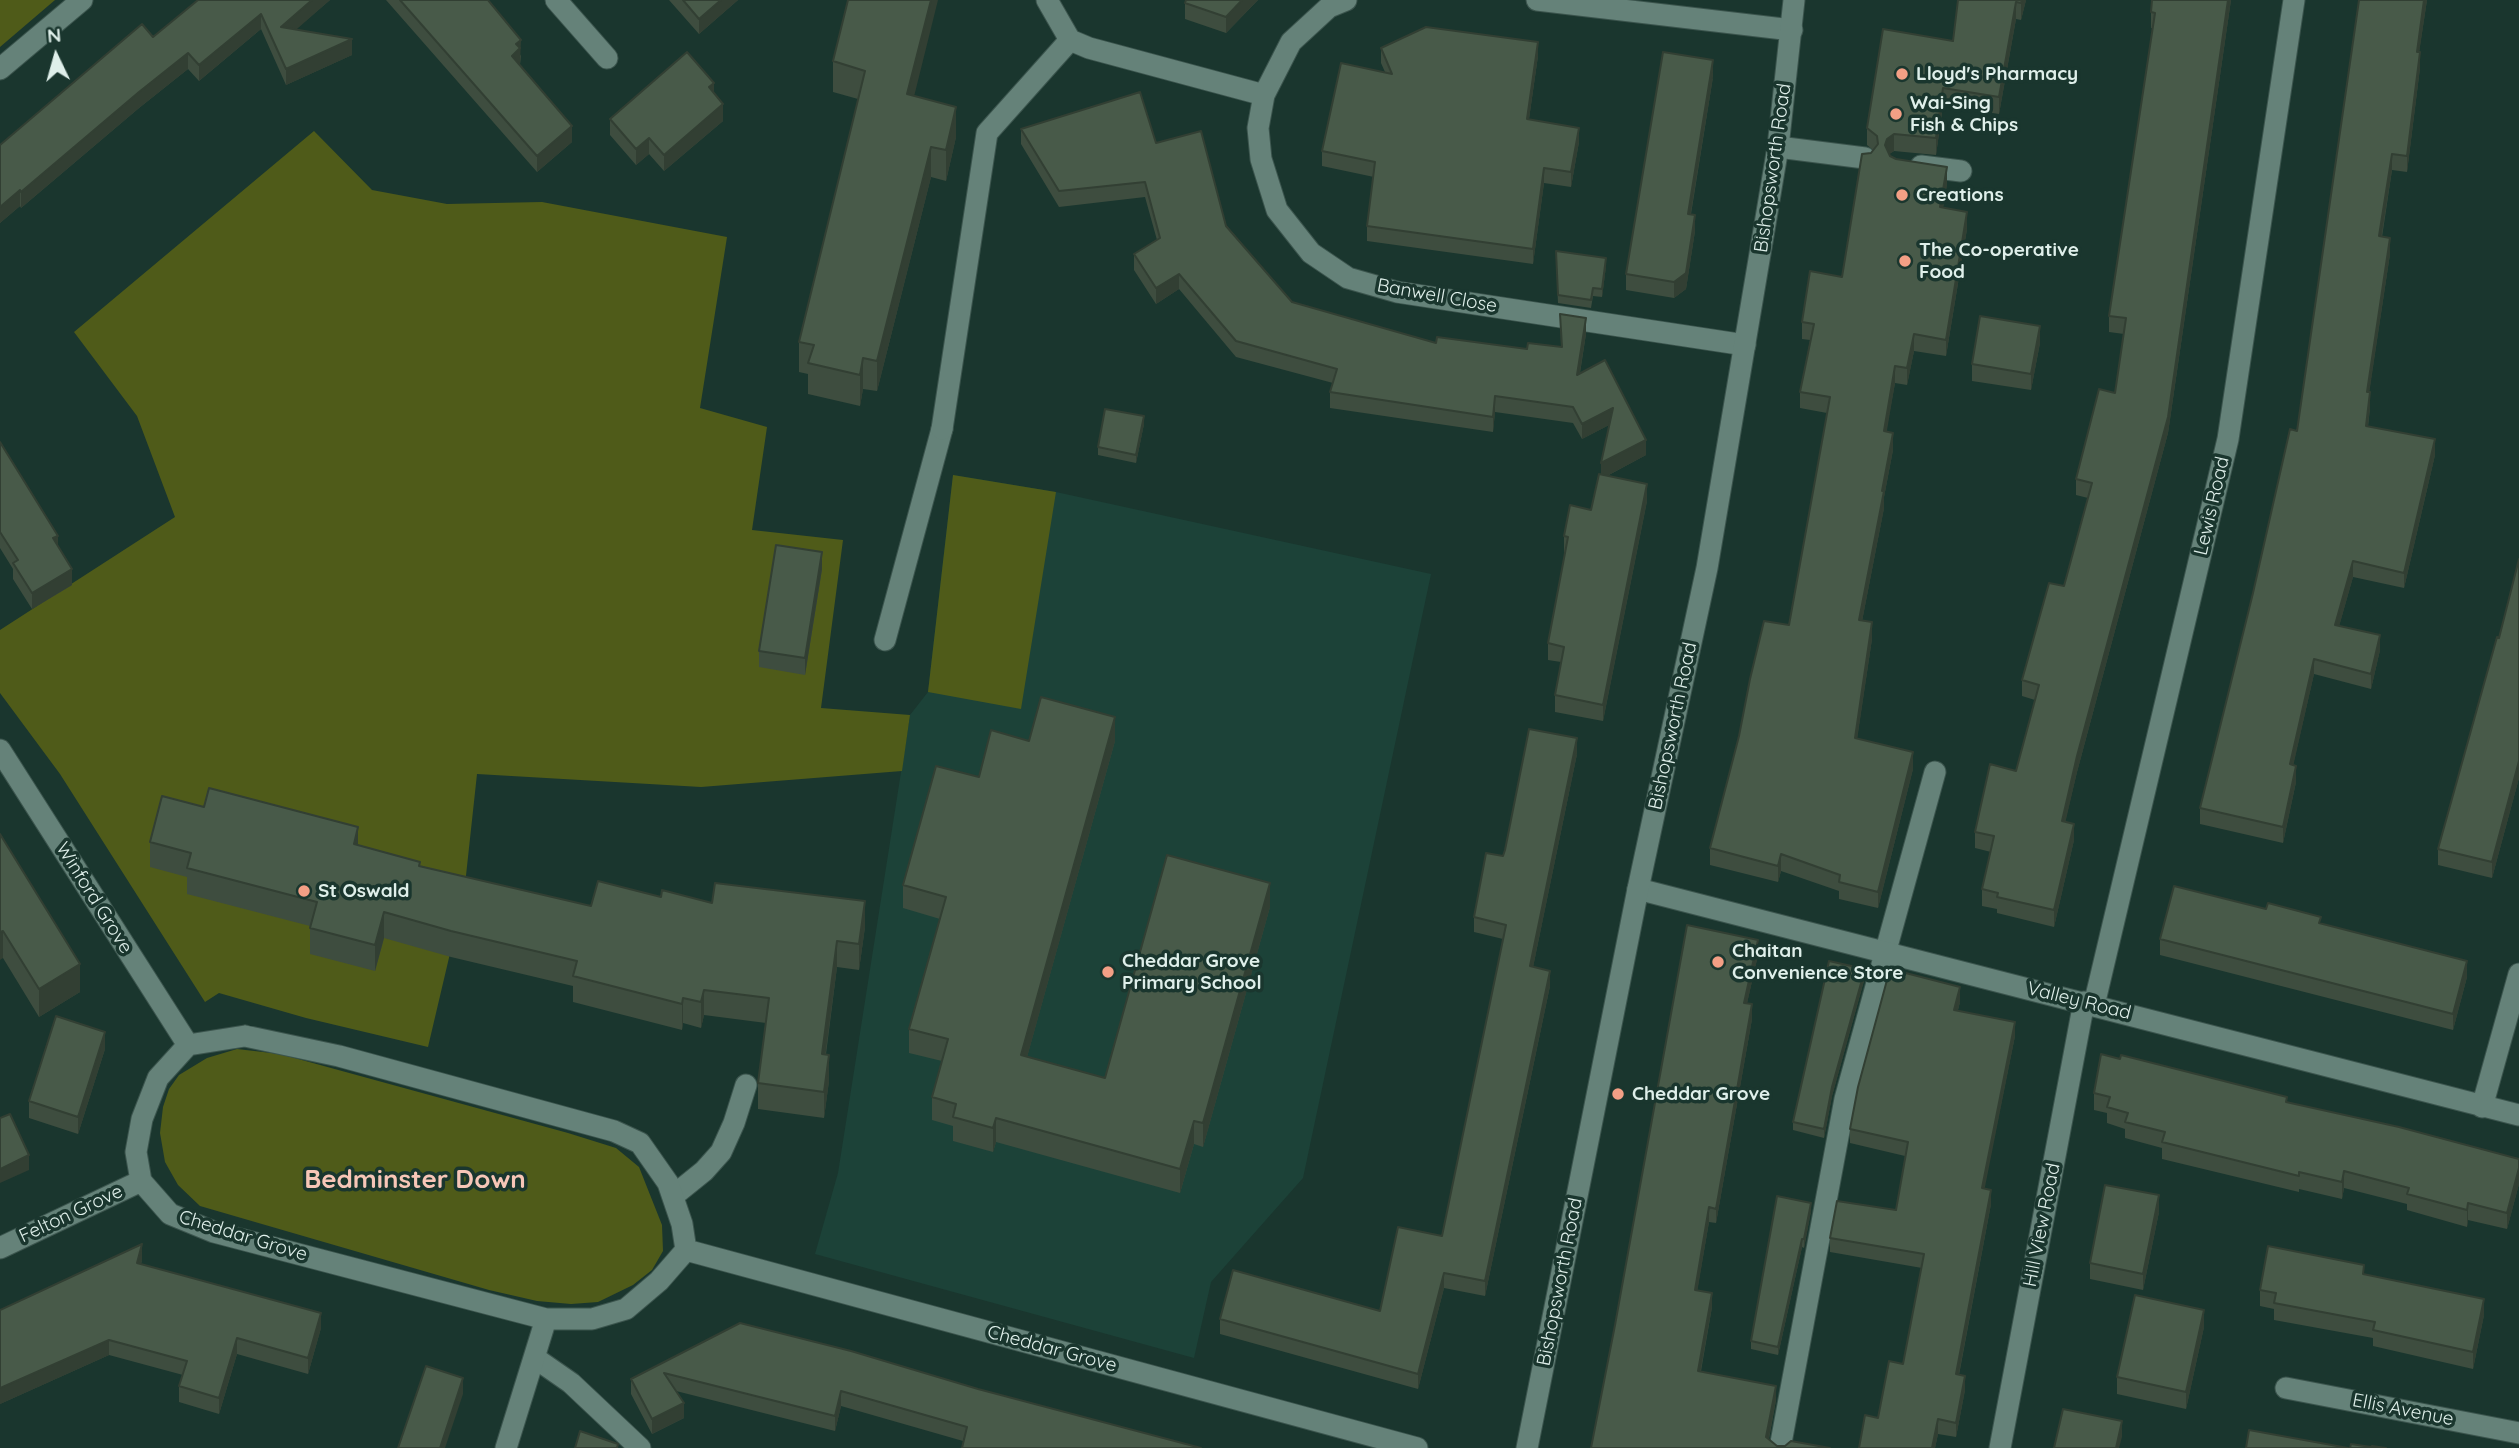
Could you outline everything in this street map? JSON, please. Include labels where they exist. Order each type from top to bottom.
[{"type":"street","points":[[0,69],[82,0]]},
{"type":"street","points":[[556,0],[607,58]]},
{"type":"street","points":[[1047,0],[1070,40],[1089,48],[1264,95]]},
{"type":"street","name":"Banwell Close","points":[[1346,0],[1329,7],[1292,42],[1264,95],[1258,128],[1261,159],[1276,210],[1311,253],[1348,278],[1397,292],[1745,345]]},
{"type":"street","points":[[1536,0],[1792,30]]},
{"type":"street","name":"Bishopsworth Road","points":[[1527,1448],[1638,890],[1707,568],[1778,147],[1794,0]]},
{"type":"street","name":"Lewis Road","points":[[2089,1004],[2228,439],[2294,0]]},
{"type":"street","points":[[885,640],[942,429],[987,133],[1070,40]]},
{"type":"street","points":[[1778,147],[1865,158]]},
{"type":"street","points":[[1898,163],[1961,171]]},
{"type":"street","name":"Winford Grove","points":[[0,750],[188,1045]]},
{"type":"street","points":[[1780,1448],[1845,1099],[1935,772]]},
{"type":"street","name":"Valley Road","points":[[1638,890],[2519,1115]]},
{"type":"street","points":[[2482,1107],[2519,974]]},
{"type":"street","name":"Hill View Road","points":[[2000,1448],[2089,1004]]},
{"type":"street","points":[[141,1181],[136,1152],[142,1119],[158,1079],[188,1045],[245,1036],[339,1056],[614,1131],[640,1143],[668,1183],[682,1224],[687,1250]]},
{"type":"street","points":[[673,1196],[704,1171],[721,1152],[746,1085]]},
{"type":"street","name":"Felton Grove","points":[[0,1248],[141,1181]]},
{"type":"street","name":"Cheddar Grove","points":[[141,1181],[170,1214],[215,1231],[546,1319],[592,1320],[626,1309],[659,1281],[687,1250],[1417,1448]]},
{"type":"street","points":[[506,1448],[546,1319]]},
{"type":"street","points":[[535,1358],[571,1384],[640,1448]]},
{"type":"street","name":"Ellis Avenue","points":[[2286,1388],[2519,1433]]},
{"type":"shaded area","name":"Cheddar Grove Primary School","points":[[953,475],[1056,492],[1431,574],[1303,1178],[1211,1282],[1194,1358],[815,1254],[838,1173],[910,715],[928,692]]},
{"type":"green space","points":[[0,0],[55,0],[0,47]]},
{"type":"green space","points":[[314,131],[372,190],[447,204],[542,202],[727,237],[700,408],[767,427],[752,530],[843,540],[821,708],[910,715],[902,771],[701,787],[477,774],[464,894],[428,1047],[306,1018],[219,993],[205,1002],[60,774],[0,693],[0,630],[175,517],[137,416],[74,332]]},
{"type":"green space","points":[[953,475],[1056,492],[1021,709],[928,692]]},
{"type":"green space","points":[[237,1049],[280,1054],[616,1148],[639,1167],[662,1225],[663,1251],[652,1270],[633,1285],[598,1302],[571,1304],[537,1301],[489,1290],[200,1206],[178,1185],[165,1162],[160,1133],[163,1107],[169,1089],[179,1075],[207,1058]]},
{"type":"building","points":[[198,0],[312,0],[281,27],[352,39],[286,69],[261,14],[199,65],[188,53],[0,207],[0,145],[142,24],[153,37]]},
{"type":"building","points":[[400,0],[488,0],[521,40],[516,44],[520,48],[512,56],[572,126],[537,156]]},
{"type":"building","points":[[683,0],[721,0],[699,19]]},
{"type":"building","points":[[848,0],[931,0],[907,94],[956,107],[946,150],[931,147],[877,361],[863,358],[860,375],[808,363],[814,345],[799,342],[865,71],[833,61]]},
{"type":"building","points":[[1186,0],[1242,0],[1226,17],[1185,3]]},
{"type":"building","points":[[1958,0],[2022,0],[2021,3],[2016,2],[1999,97],[1943,88],[1936,138],[1894,134],[1887,139],[1885,145],[1890,156],[1896,159],[1947,167],[1940,207],[1967,212],[1946,340],[1914,334],[1907,368],[1895,366],[1884,431],[1893,433],[1859,620],[1872,622],[1855,738],[1913,752],[1878,892],[1839,882],[1840,875],[1781,854],[1778,866],[1710,848],[1739,736],[1764,621],[1789,625],[1830,397],[1800,392],[1814,324],[1802,322],[1810,271],[1842,277],[1862,154],[1871,153],[1878,144],[1877,136],[1867,128],[1883,29],[1953,41]]},
{"type":"building","points":[[2152,0],[2228,0],[2168,417],[2077,756],[2062,821],[2074,824],[2054,910],[1997,897],[1998,893],[1982,889],[1994,836],[1975,832],[1990,764],[2016,771],[2039,685],[2022,680],[2049,583],[2064,586],[2092,483],[2076,479],[2099,389],[2115,393],[2126,318],[2109,316],[2155,13],[2151,12]]},
{"type":"building","points":[[2359,0],[2424,0],[2407,156],[2392,154],[2379,236],[2390,238],[2367,392],[2370,392],[2366,426],[2435,439],[2404,573],[2353,561],[2335,625],[2380,635],[2371,674],[2314,659],[2290,764],[2296,766],[2283,827],[2200,808],[2290,429],[2297,431]]},
{"type":"building","points":[[1426,27],[1538,42],[1527,119],[1579,128],[1571,172],[1544,168],[1533,249],[1367,226],[1375,162],[1322,151],[1341,63],[1392,74],[1381,48]]},
{"type":"building","points":[[687,52],[714,83],[709,87],[723,104],[664,155],[649,138],[636,149],[610,119]]},
{"type":"building","points":[[1663,52],[1713,60],[1688,214],[1695,215],[1686,273],[1674,282],[1626,274]]},
{"type":"building","points":[[1140,92],[1156,143],[1201,131],[1226,226],[1292,302],[1436,343],[1437,337],[1527,349],[1528,343],[1562,347],[1560,314],[1586,318],[1577,375],[1605,360],[1646,440],[1601,463],[1613,408],[1582,424],[1573,407],[1495,396],[1493,417],[1330,392],[1337,369],[1236,341],[1179,274],[1156,288],[1134,254],[1160,238],[1145,182],[1059,191],[1021,129]]},
{"type":"building","points":[[1556,251],[1606,258],[1602,289],[1593,288],[1591,300],[1558,295]]},
{"type":"building","points":[[1980,316],[2040,326],[2031,374],[1972,364]]},
{"type":"building","points":[[1105,409],[1144,416],[1136,455],[1098,447]]},
{"type":"building","points":[[0,442],[58,536],[53,538],[72,569],[32,593],[13,563],[18,560],[0,532]]},
{"type":"building","points":[[1599,474],[1647,484],[1603,705],[1555,695],[1564,647],[1548,643],[1568,537],[1564,536],[1570,505],[1591,510]]},
{"type":"building","points":[[776,545],[822,552],[805,658],[759,651]]},
{"type":"building","points":[[2519,559],[2519,761],[2492,862],[2438,849]]},
{"type":"building","points":[[1041,697],[1115,717],[1021,1055],[1105,1078],[1167,855],[1270,883],[1203,1123],[1194,1121],[1180,1169],[996,1118],[993,1128],[953,1117],[956,1104],[932,1097],[948,1039],[909,1029],[946,897],[903,885],[936,766],[979,777],[991,730],[1029,741]]},
{"type":"building","points":[[1529,729],[1577,738],[1530,966],[1550,971],[1485,1281],[1444,1273],[1418,1374],[1220,1319],[1233,1270],[1380,1311],[1398,1227],[1442,1236],[1506,925],[1474,917],[1486,853],[1503,856],[1505,850]]},
{"type":"building","points":[[209,788],[358,827],[354,844],[420,862],[419,866],[591,906],[598,881],[661,897],[662,890],[712,903],[715,883],[865,901],[859,944],[837,941],[822,1054],[829,1055],[824,1092],[758,1083],[769,998],[704,990],[701,1002],[683,998],[682,1004],[573,976],[577,961],[384,912],[375,945],[310,928],[317,902],[187,868],[191,853],[150,842],[162,796],[204,807]]},
{"type":"building","points":[[0,834],[80,964],[39,989],[3,931],[0,932]]},
{"type":"building","points":[[2174,886],[2266,909],[2268,903],[2321,917],[2319,923],[2467,961],[2453,1014],[2160,939]]},
{"type":"building","points":[[1687,925],[1758,940],[1744,1003],[1752,1004],[1716,1209],[1709,1207],[1695,1290],[1712,1293],[1698,1371],[1776,1386],[1766,1437],[1777,1446],[1785,1446],[1791,1441],[1830,1448],[1591,1448]]},
{"type":"building","points":[[1829,961],[1865,969],[1832,1087],[1824,1129],[1793,1122]]},
{"type":"building","points":[[1890,969],[1960,987],[1954,1010],[2015,1022],[1982,1188],[1991,1190],[1956,1374],[1965,1376],[1956,1423],[1938,1419],[1932,1448],[1859,1448],[1865,1415],[1878,1418],[1889,1361],[1903,1364],[1924,1254],[1830,1238],[1837,1201],[1896,1210],[1908,1142],[1850,1129],[1858,1087]]},
{"type":"building","points":[[56,1016],[105,1032],[78,1117],[29,1101]]},
{"type":"building","points":[[2101,1054],[2120,1059],[2121,1055],[2287,1097],[2286,1102],[2399,1127],[2519,1159],[2507,1213],[2468,1203],[2467,1210],[2407,1194],[2409,1188],[2344,1171],[2342,1182],[2299,1172],[2299,1176],[2162,1142],[2165,1132],[2125,1122],[2128,1113],[2107,1107],[2110,1097],[2094,1093]]},
{"type":"building","points":[[10,1114],[29,1155],[0,1169],[0,1118]]},
{"type":"building","points":[[2105,1185],[2159,1195],[2143,1274],[2090,1263]]},
{"type":"building","points":[[1777,1196],[1811,1203],[1778,1347],[1751,1341]]},
{"type":"building","points":[[142,1244],[137,1263],[321,1313],[308,1358],[237,1338],[219,1398],[179,1386],[187,1361],[109,1340],[0,1388],[0,1310]]},
{"type":"building","points":[[2268,1246],[2364,1265],[2363,1274],[2484,1299],[2473,1352],[2373,1330],[2375,1322],[2274,1303],[2276,1293],[2260,1290]]},
{"type":"building","points":[[2135,1295],[2204,1310],[2186,1392],[2117,1377]]},
{"type":"building","points":[[740,1323],[1201,1448],[962,1448],[967,1427],[841,1391],[835,1416],[664,1373],[684,1403],[652,1419],[631,1379]]},
{"type":"building","points":[[426,1366],[463,1378],[440,1448],[398,1448]]},
{"type":"building","points":[[2063,1409],[2122,1421],[2116,1448],[2054,1448]]},
{"type":"building","points":[[2249,1430],[2348,1448],[2246,1448]]},
{"type":"building","points":[[580,1431],[618,1444],[617,1448],[575,1448]]},
{"type":"building","points":[[2351,1444],[2371,1447],[2386,1448],[2350,1448]]},
{"type":"place","name":"Lloyd's Pharmacy","points":[[1902,74]]},
{"type":"place","name":"Wai-Sing Fish & Chips","points":[[1896,114]]},
{"type":"place","name":"Creations","points":[[1902,195]]},
{"type":"place","name":"The Co-operative Food","points":[[1905,261]]},
{"type":"place","name":"St Oswald","points":[[304,891]]},
{"type":"place","name":"Chaitan Convenience Store","points":[[1718,962]]},
{"type":"place","name":"Cheddar Grove Primary School","points":[[1108,972]]},
{"type":"place","name":"Cheddar Grove","points":[[1618,1094]]},
{"type":"district","name":"Bedminster Down","points":[[415,1180]]}]
